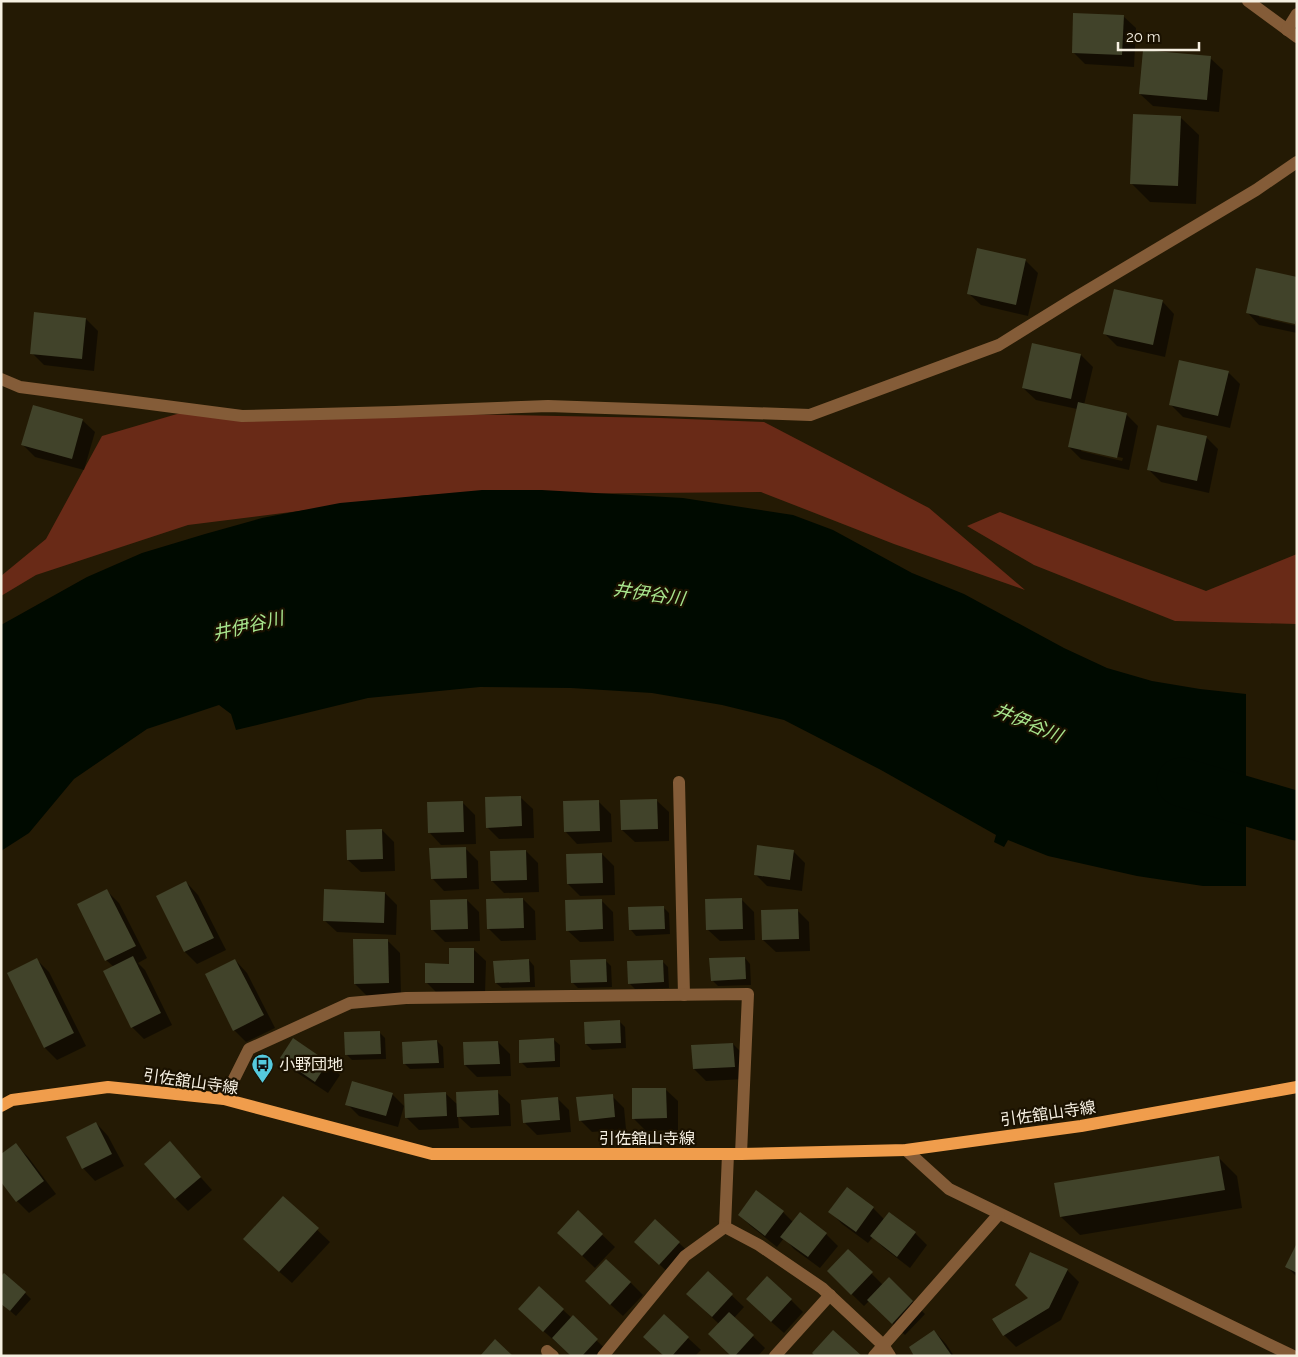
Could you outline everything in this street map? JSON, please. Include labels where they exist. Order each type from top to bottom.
[{"type":"main road","name":"引佐舘山寺線","points":[[1,1106],[12,1100],[108,1087],[224,1099],[432,1154],[742,1154],[906,1150],[1081,1126],[1297,1087]]},
{"type":"street","points":[[1248,1],[1292,33],[1297,14]]},
{"type":"street","points":[[1,379],[20,387],[242,416],[548,406],[810,415],[998,345],[1256,190],[1297,162]]},
{"type":"street","points":[[679,782],[684,995]]},
{"type":"street","points":[[224,1099],[249,1049],[350,1003],[406,998],[748,994],[742,1154]]},
{"type":"street","points":[[906,1150],[949,1189],[1293,1356]]},
{"type":"street","points":[[603,1356],[686,1256],[724,1227],[728,1154]]},
{"type":"street","points":[[874,1356],[886,1351],[999,1214]]},
{"type":"street","points":[[724,1227],[760,1245],[822,1288],[886,1351]]},
{"type":"street","points":[[775,1356],[830,1295]]},
{"type":"shaded area","points":[[194,409],[660,418],[764,422],[929,508],[1025,590],[894,544],[761,492],[426,495],[188,525],[36,575],[1,596],[1,576],[46,539],[102,436]]},
{"type":"shaded area","points":[[1000,512],[1206,591],[1297,554],[1297,624],[1175,621],[1034,565],[967,526]]},
{"type":"water","points":[[482,490],[542,490],[683,498],[793,515],[833,530],[912,573],[964,594],[1064,648],[1107,668],[1152,681],[1246,694],[1246,886],[1203,886],[1137,876],[1048,856],[1008,840],[1004,847],[994,842],[996,835],[881,770],[784,720],[722,705],[652,693],[571,688],[480,687],[368,698],[236,730],[231,714],[219,705],[147,729],[74,779],[29,833],[1,851],[1,625],[87,577],[142,553],[262,518],[340,503]]},
{"type":"building","points":[[1073,13],[1124,15],[1122,55],[1072,53]]},
{"type":"building","points":[[1143,50],[1211,56],[1207,100],[1139,94]]},
{"type":"building","points":[[1133,114],[1181,116],[1178,186],[1130,184]]},
{"type":"building","points":[[977,248],[1026,259],[1016,305],[967,294]]},
{"type":"building","points":[[1256,268],[1297,277],[1297,315],[1295,324],[1246,313]]},
{"type":"building","points":[[1114,289],[1163,300],[1153,345],[1103,334]]},
{"type":"building","points":[[34,312],[86,318],[82,359],[30,354]]},
{"type":"building","points":[[1032,343],[1081,354],[1071,399],[1022,388]]},
{"type":"building","points":[[1179,360],[1229,371],[1218,416],[1169,405]]},
{"type":"building","points":[[1078,402],[1127,413],[1117,458],[1068,447]]},
{"type":"building","points":[[33,405],[83,419],[72,459],[21,445]]},
{"type":"building","points":[[1157,425],[1207,436],[1197,481],[1147,470]]},
{"type":"building","points":[[521,796],[522,826],[486,828],[485,797]]},
{"type":"building","points":[[657,799],[658,829],[621,830],[620,800]]},
{"type":"building","points":[[599,800],[600,831],[564,832],[563,801]]},
{"type":"building","points":[[463,801],[464,832],[428,833],[427,802]]},
{"type":"building","points":[[382,829],[383,859],[347,860],[346,830]]},
{"type":"building","points":[[757,845],[794,850],[790,880],[754,875]]},
{"type":"building","points":[[466,847],[467,878],[431,879],[429,848]]},
{"type":"building","points":[[526,850],[527,880],[491,881],[490,851]]},
{"type":"building","points":[[602,853],[603,883],[567,884],[566,854]]},
{"type":"building","points":[[186,881],[214,938],[184,952],[156,896]]},
{"type":"building","points":[[107,889],[136,946],[105,961],[77,904]]},
{"type":"building","points":[[324,889],[385,892],[384,923],[323,921]]},
{"type":"building","points":[[523,898],[524,928],[487,929],[486,899]]},
{"type":"building","points":[[742,898],[743,929],[706,930],[705,899]]},
{"type":"building","points":[[467,899],[468,929],[431,930],[430,900]]},
{"type":"building","points":[[602,899],[603,929],[566,931],[565,900]]},
{"type":"building","points":[[664,906],[665,929],[629,930],[628,907]]},
{"type":"building","points":[[798,909],[799,939],[762,940],[761,910]]},
{"type":"building","points":[[353,939],[388,939],[389,983],[354,984]]},
{"type":"building","points":[[449,948],[474,948],[474,983],[425,983],[425,963],[449,964]]},
{"type":"building","points":[[133,956],[161,1013],[131,1028],[103,971]]},
{"type":"building","points":[[745,957],[746,979],[711,981],[709,958]]},
{"type":"building","points":[[37,958],[74,1033],[44,1048],[7,973]]},
{"type":"building","points":[[235,959],[264,1015],[233,1031],[205,974]]},
{"type":"building","points":[[529,959],[530,982],[495,983],[493,961]]},
{"type":"building","points":[[606,959],[607,982],[571,983],[570,960]]},
{"type":"building","points":[[663,960],[664,982],[628,984],[627,961]]},
{"type":"building","points":[[620,1020],[621,1043],[585,1044],[584,1022]]},
{"type":"building","points":[[380,1031],[381,1054],[345,1055],[344,1032]]},
{"type":"building","points":[[293,1038],[328,1062],[315,1082],[280,1058]]},
{"type":"building","points":[[554,1038],[555,1061],[519,1063],[519,1040]]},
{"type":"building","points":[[437,1040],[439,1063],[403,1064],[402,1042]]},
{"type":"building","points":[[498,1041],[500,1064],[464,1065],[463,1042]]},
{"type":"building","points":[[733,1043],[735,1067],[693,1069],[691,1045]]},
{"type":"building","points":[[352,1081],[393,1093],[386,1116],[345,1105]]},
{"type":"building","points":[[632,1088],[666,1088],[667,1118],[632,1119]]},
{"type":"building","points":[[498,1090],[499,1115],[457,1117],[456,1092]]},
{"type":"building","points":[[446,1092],[447,1116],[405,1118],[404,1094]]},
{"type":"building","points":[[613,1094],[615,1117],[579,1121],[576,1097]]},
{"type":"building","points":[[558,1097],[560,1120],[523,1123],[521,1100]]},
{"type":"building","points":[[96,1122],[112,1154],[82,1169],[66,1137]]},
{"type":"building","points":[[170,1141],[201,1177],[175,1199],[144,1164]]},
{"type":"building","points":[[16,1143],[44,1181],[16,1202],[1,1182],[1,1154]]},
{"type":"building","points":[[1219,1156],[1225,1190],[1060,1217],[1054,1183]]},
{"type":"building","points":[[847,1187],[874,1207],[856,1232],[828,1212]]},
{"type":"building","points":[[756,1190],[784,1211],[765,1236],[738,1215]]},
{"type":"building","points":[[283,1196],[319,1228],[279,1272],[243,1239]]},
{"type":"building","points":[[578,1210],[603,1234],[582,1256],[557,1233]]},
{"type":"building","points":[[800,1212],[827,1233],[808,1257],[780,1237]]},
{"type":"building","points":[[889,1212],[916,1232],[897,1257],[870,1236]]},
{"type":"building","points":[[655,1219],[680,1242],[659,1265],[634,1242]]},
{"type":"building","points":[[1297,1243],[1297,1273],[1285,1267]]},
{"type":"building","points":[[848,1249],[873,1272],[851,1295],[827,1271]]},
{"type":"building","points":[[1030,1252],[1068,1269],[1049,1308],[1003,1336],[992,1319],[1028,1298],[1015,1285]]},
{"type":"building","points":[[606,1259],[631,1282],[610,1305],[585,1281]]},
{"type":"building","points":[[708,1271],[733,1294],[712,1317],[686,1294]]},
{"type":"building","points":[[4,1273],[26,1292],[10,1311],[1,1304],[1,1276]]},
{"type":"building","points":[[767,1276],[792,1299],[771,1322],[746,1299]]},
{"type":"building","points":[[889,1277],[913,1301],[892,1324],[867,1300]]},
{"type":"building","points":[[539,1286],[564,1309],[543,1332],[518,1309]]},
{"type":"building","points":[[729,1312],[754,1335],[735,1356],[731,1356],[708,1334]]},
{"type":"building","points":[[664,1314],[689,1337],[672,1356],[664,1356],[643,1337]]},
{"type":"building","points":[[573,1315],[598,1339],[582,1356],[571,1356],[552,1338]]},
{"type":"building","points":[[833,1330],[862,1356],[815,1356],[812,1353]]},
{"type":"building","points":[[934,1330],[952,1356],[914,1356],[909,1347]]},
{"type":"building","points":[[495,1339],[513,1356],[480,1356]]},
{"type":"waterway","name":"井伊谷川","points":[[1181,782],[1297,816]]},
{"type":"place","name":"小野団地","points":[[263,1083]]}]
